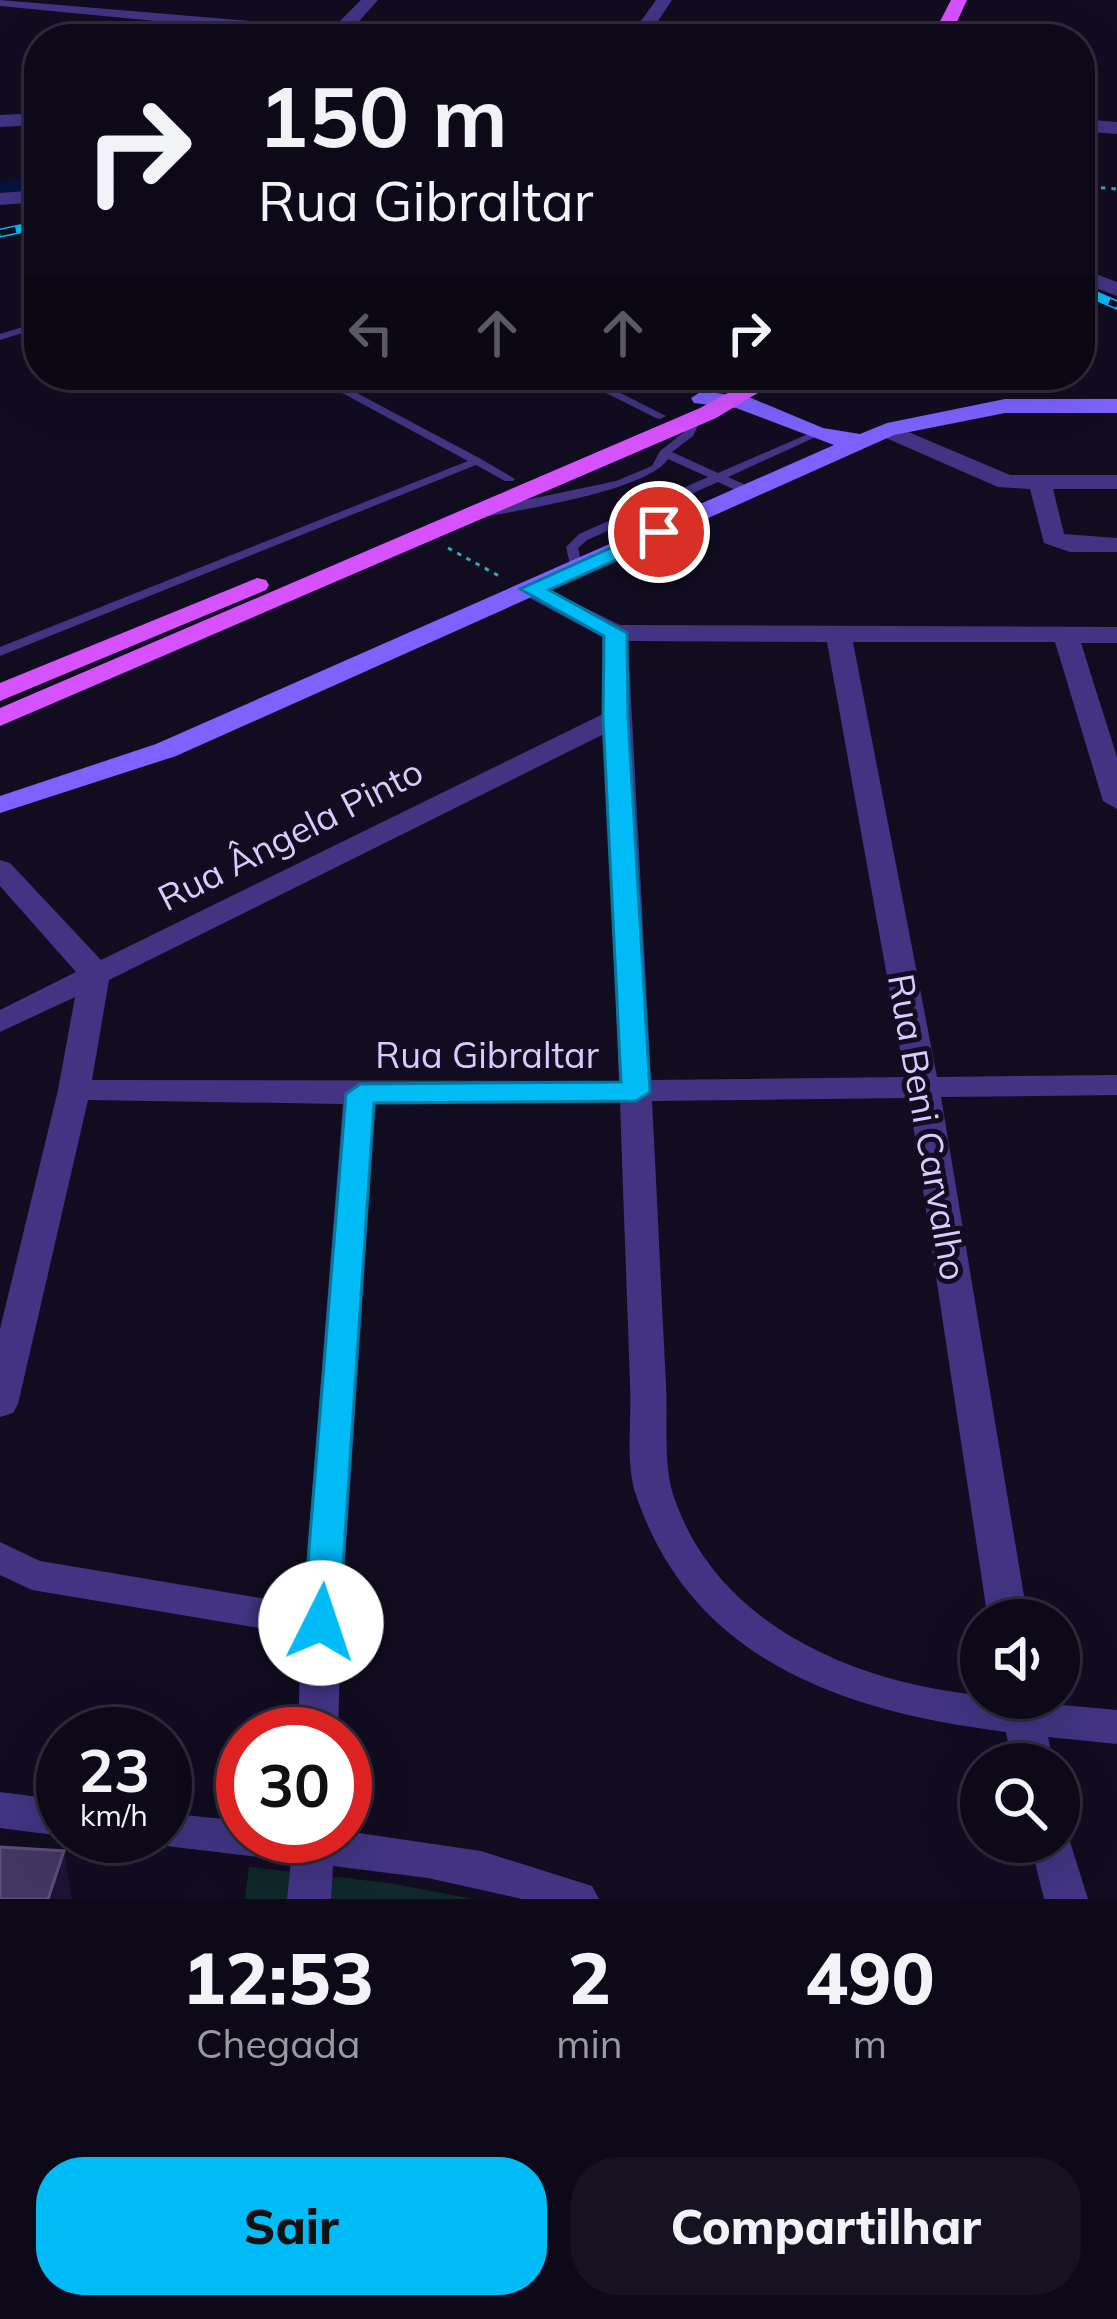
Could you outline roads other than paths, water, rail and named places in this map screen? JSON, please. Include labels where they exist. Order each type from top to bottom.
[{"type":"main road","points":[[0,718],[424,535],[734,390]]},
{"type":"main road","points":[[744,390],[817,447]]},
{"type":"main road","points":[[0,805],[166,750],[748,491],[817,447],[1005,406],[1117,406]]},
{"type":"main road","points":[[0,693],[660,416],[699,409]]},
{"type":"street","points":[[347,24],[370,0]]},
{"type":"street","points":[[0,2],[217,24]]},
{"type":"street","points":[[876,435],[987,477],[1117,482]]},
{"type":"street","points":[[1040,482],[1053,538],[1070,545],[1117,544]]},
{"type":"street","points":[[529,590],[616,633],[1117,635]]},
{"type":"street","points":[[616,633],[616,718],[653,1491],[667,1530],[687,1564],[722,1606],[798,1664],[862,1691],[960,1701]]},
{"type":"street","points":[[1066,635],[1117,801]]},
{"type":"street","name":"Rua Beni Carvalho","points":[[839,636],[947,1215],[1005,1599]]},
{"type":"street","name":"Rua Ângela Pinto","points":[[0,1022],[616,718]]},
{"type":"street","points":[[0,869],[84,957],[94,976],[74,1090],[0,1404]]},
{"type":"street","name":"Rua Gibraltar","points":[[74,1090],[360,1094],[1117,1085]]},
{"type":"street","points":[[319,1707],[360,1094]]},
{"type":"street","points":[[0,1557],[32,1575],[321,1623]]},
{"type":"street","points":[[1077,1719],[1117,1727]]},
{"type":"street","points":[[0,1810],[36,1815]]},
{"type":"street","points":[[372,1852],[488,1873],[577,1899]]},
{"type":"street","points":[[309,1899],[312,1863]]},
{"type":"street","points":[[1057,1863],[1066,1899]]},
{"type":"lane","points":[[343,390],[509,479]]},
{"type":"lane","points":[[607,390],[660,416]]},
{"type":"lane","points":[[471,514],[497,513],[620,484],[656,468],[664,453],[689,434],[699,409]]},
{"type":"lane","points":[[577,569],[572,547],[583,537],[720,477],[817,447]]},
{"type":"lane","points":[[664,453],[748,491]]},
{"type":"lane","points":[[0,652],[477,461]]},
{"type":"lane","points":[[620,484],[657,505]]},
{"type":"lane","points":[[630,516],[659,532]]},
{"type":"waterway","points":[[0,191],[24,190]]},
{"type":"railway","points":[[0,233],[24,228]]},
{"type":"railway","points":[[1095,295],[1117,305]]}]
